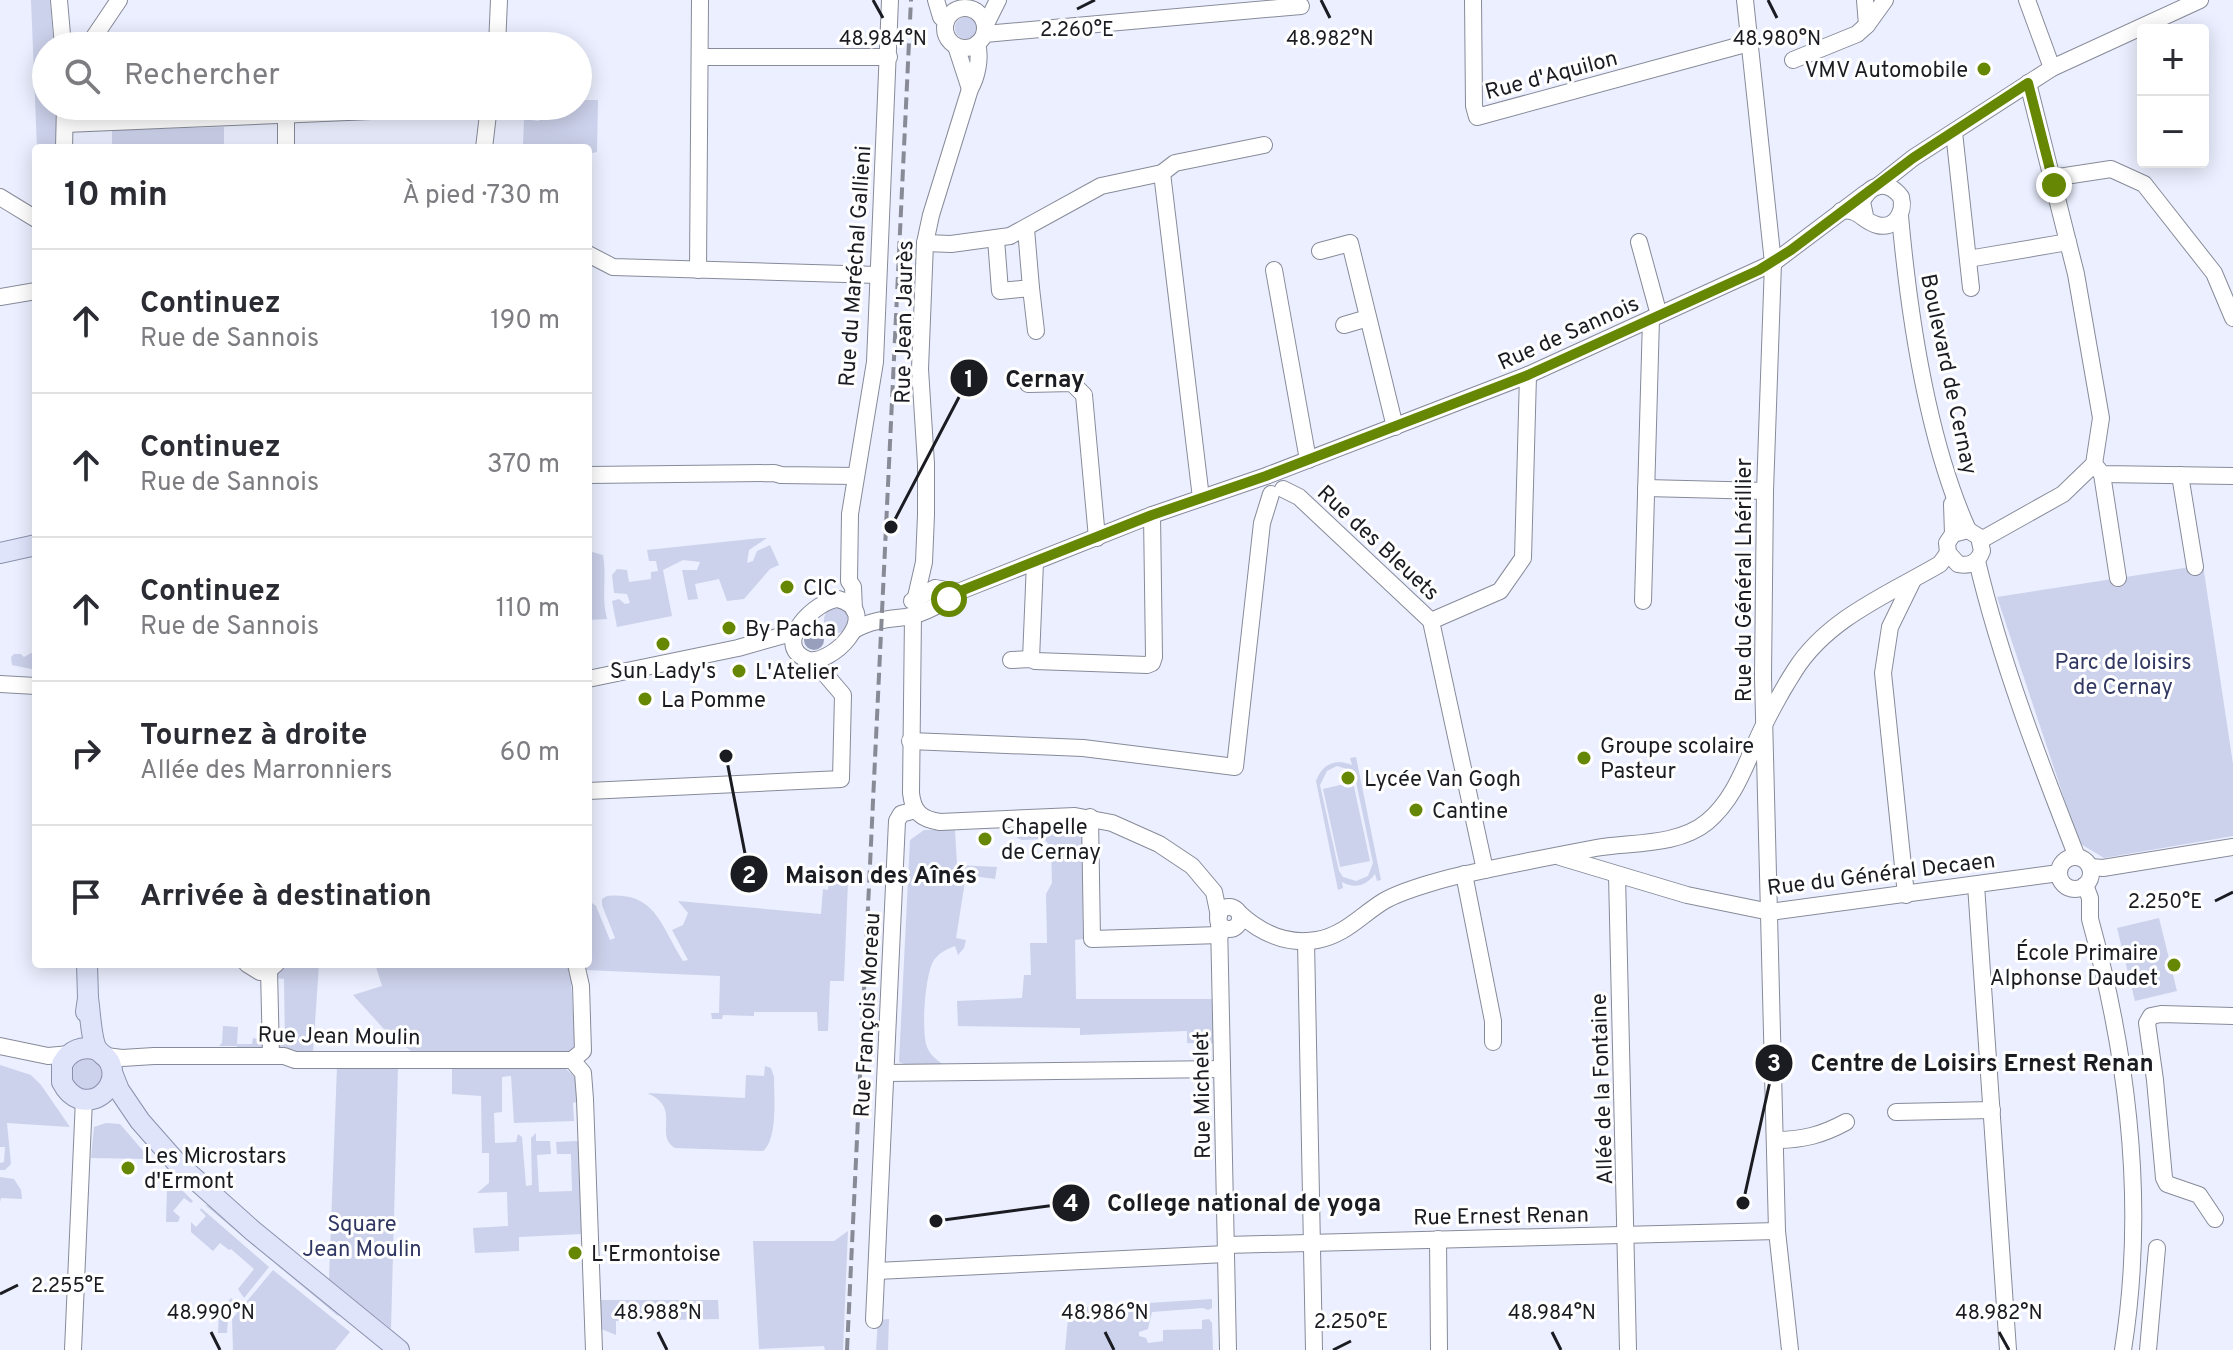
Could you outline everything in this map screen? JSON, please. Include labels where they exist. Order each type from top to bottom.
[{"type":"main road","points":[[0,553],[32,546]]},
{"type":"main road","points":[[87,968],[88,998],[82,1031],[62,1064],[62,1082],[71,1094],[119,1101],[177,1163],[241,1220],[399,1350]]},
{"type":"main road","points":[[88,998],[105,1060],[109,1088],[92,1098]]},
{"type":"main road","points":[[72,1052],[86,1048],[105,1060],[119,1090],[140,1121]]},
{"type":"street","points":[[59,0],[62,32]]},
{"type":"street","points":[[97,32],[119,0]]},
{"type":"street","points":[[498,32],[499,0]]},
{"type":"street","points":[[698,270],[700,0]]},
{"type":"street","name":"Rue du Maréchal Gallieni","points":[[855,617],[853,587],[849,581],[850,514],[875,362],[890,0]]},
{"type":"street","points":[[936,0],[941,17],[946,21]]},
{"type":"street","name":"Rue Jean Jaurès","points":[[920,603],[926,464],[920,369],[925,243],[970,89],[976,79],[982,35],[998,0]]},
{"type":"street","name":"Rue d'Aquilon","points":[[1473,0],[1474,106],[1477,117],[1749,43]]},
{"type":"street","name":"Rue du Général Lhérillier","points":[[1558,856],[1666,839],[1706,823],[1731,796],[1765,723],[1765,491],[1773,263],[1745,0]]},
{"type":"street","points":[[1865,0],[1867,25]]},
{"type":"street","points":[[1793,60],[1857,34],[1885,0]]},
{"type":"street","points":[[2027,0],[2052,68]]},
{"type":"street","name":"Rue de Sannois","points":[[1274,484],[1302,462],[1528,375],[1773,263],[1933,144],[2052,68],[2200,0]]},
{"type":"street","points":[[970,89],[956,46],[947,35],[946,21],[960,8],[980,4],[982,35]]},
{"type":"street","points":[[956,46],[967,48],[982,35],[1301,6]]},
{"type":"street","points":[[700,57],[889,57]]},
{"type":"street","points":[[2028,83],[2076,274],[2101,418],[2098,469],[2118,578]]},
{"type":"street","points":[[64,144],[65,120]]},
{"type":"street","points":[[65,124],[153,120]]},
{"type":"street","points":[[286,120],[286,144]]},
{"type":"street","points":[[484,144],[487,120]]},
{"type":"street","points":[[1954,132],[1971,288]]},
{"type":"street","name":"Rue de Sannois","points":[[1901,197],[1910,171],[1933,144]]},
{"type":"street","points":[[925,243],[951,244],[996,239],[1026,229],[1101,186],[1162,173],[1175,163],[1264,145]]},
{"type":"street","points":[[2052,178],[2111,169],[2144,184],[2214,273],[2233,318]]},
{"type":"street","points":[[1162,173],[1201,498]]},
{"type":"street","points":[[1841,211],[1852,211],[1881,226],[1894,222],[1900,216],[1901,197],[1894,189],[1873,189],[1862,202],[1865,216]]},
{"type":"street","points":[[0,197],[32,217]]},
{"type":"street","name":"Boulevard de Cernay","points":[[1900,216],[1904,262],[1930,409],[1952,494],[1967,535]]},
{"type":"street","name":"Boulevard de Cernay","points":[[1881,226],[1893,239],[1904,262]]},
{"type":"street","points":[[1026,229],[1036,331]]},
{"type":"street","points":[[996,239],[1000,291],[1031,288]]},
{"type":"street","points":[[1639,242],[1655,317],[1643,601]]},
{"type":"street","points":[[1968,259],[2068,242]]},
{"type":"street","points":[[1320,251],[1350,243],[1395,427]]},
{"type":"street","points":[[592,256],[613,267],[878,275]]},
{"type":"street","points":[[1274,270],[1302,462]]},
{"type":"street","points":[[2214,273],[2233,276]]},
{"type":"street","points":[[0,297],[32,292]]},
{"type":"street","points":[[1344,325],[1368,318]]},
{"type":"street","points":[[1431,621],[1500,591],[1523,558],[1528,375]]},
{"type":"street","points":[[1028,384],[1072,383],[1084,395],[1097,538]]},
{"type":"street","points":[[2080,887],[2090,879],[2073,864],[2057,808],[1989,611],[1947,543],[2063,494],[2098,469],[2233,476]]},
{"type":"street","points":[[592,475],[774,473],[855,476]]},
{"type":"street","points":[[2180,475],[2195,567]]},
{"type":"street","points":[[819,660],[803,657],[793,640],[795,632],[823,603],[842,599],[855,617],[865,624],[958,592],[1201,498],[1240,485],[1274,484],[1262,523],[1235,767],[1083,748],[910,741]]},
{"type":"street","name":"Rue des Bleuets","points":[[1274,484],[1299,497],[1431,621],[1485,870]]},
{"type":"street","points":[[1646,488],[1765,491]]},
{"type":"street","points":[[1011,660],[1152,663],[1152,515]]},
{"type":"street","points":[[1790,1350],[1777,1231],[1765,723],[1796,668],[1821,640],[1850,615],[1913,580],[1982,551],[1967,535]]},
{"type":"street","points":[[1031,659],[1035,562]]},
{"type":"street","points":[[1906,895],[1883,673],[1890,627],[1913,580]]},
{"type":"street","points":[[831,600],[849,581]]},
{"type":"street","points":[[920,603],[949,599],[958,592]]},
{"type":"street","points":[[920,603],[910,741],[911,793],[915,810],[924,819],[940,822],[1090,817],[1112,823],[1159,844],[1192,866],[1214,892],[1227,921]]},
{"type":"street","points":[[819,660],[855,617]]},
{"type":"street","points":[[592,678],[738,648],[795,632]]},
{"type":"street","points":[[592,791],[841,779],[843,695],[830,677],[824,675],[819,660]]},
{"type":"street","points":[[6,684],[32,686]]},
{"type":"street","points":[[6,684],[32,694]]},
{"type":"street","name":"Rue François Moreau","points":[[877,1271],[897,821],[901,814],[915,810]]},
{"type":"street","name":"Rue du Général Decaen","points":[[1090,817],[1092,939],[1227,921],[1281,938],[1306,941],[1340,933],[1392,897],[1464,874],[1558,856],[1687,895],[1770,912],[1976,885],[2073,864],[2103,868],[2233,847]]},
{"type":"street","points":[[2073,864],[2063,883],[2080,887]]},
{"type":"street","points":[[1464,874],[1493,1021],[1493,1042]]},
{"type":"street","name":"Allée de la Fontaine","points":[[1617,875],[1628,1350]]},
{"type":"street","points":[[1218,883],[1227,921]]},
{"type":"street","points":[[1976,885],[2008,1350]]},
{"type":"street","points":[[2080,887],[2121,1053],[2129,1120],[2134,1236],[2130,1303],[2123,1350]]},
{"type":"street","name":"Rue Michelet","points":[[1227,921],[1222,1069],[1228,1350]]},
{"type":"street","points":[[1306,941],[1314,1350]]},
{"type":"street","points":[[271,1056],[273,968]]},
{"type":"street","points":[[577,968],[581,986],[583,1051],[572,1060],[583,1073],[585,1099],[594,1350]]},
{"type":"street","points":[[2215,1219],[2199,1195],[2167,1184],[2164,1178],[2147,1023],[2151,1016],[2161,1014],[2233,1016]]},
{"type":"street","points":[[6,1048],[48,1056],[72,1052]]},
{"type":"street","points":[[6,1048],[42,1064],[62,1082]]},
{"type":"street","name":"Rue Jean Moulin","points":[[105,1060],[154,1056],[271,1056],[311,1060],[572,1060]]},
{"type":"street","points":[[886,1073],[1222,1069]]},
{"type":"street","points":[[73,1350],[92,1098]]},
{"type":"street","points":[[1896,1112],[1992,1110]]},
{"type":"street","points":[[1775,1140],[1801,1140],[1825,1134],[1846,1122]]},
{"type":"street","name":"Rue Ernest Renan","points":[[877,1271],[1313,1242],[1777,1231]]},
{"type":"street","points":[[1438,1239],[1439,1350]]},
{"type":"street","points":[[2148,1350],[2157,1248]]},
{"type":"street","points":[[874,1320],[877,1271]]},
{"type":"green space","points":[[31,0],[50,0],[53,32],[32,32]]},
{"type":"green space","points":[[966,17],[974,20],[977,28],[974,36],[966,39],[958,36],[955,28],[958,20]]},
{"type":"green space","points":[[592,100],[598,100],[597,152],[592,153],[592,144],[523,144],[524,120],[592,120]]},
{"type":"green space","points":[[36,120],[56,120],[56,144],[37,144]]},
{"type":"green space","points":[[224,127],[224,144],[112,144],[112,130]]},
{"type":"green space","points":[[767,538],[749,550],[747,563],[753,561],[757,551],[770,545],[779,565],[770,569],[744,599],[727,601],[719,579],[695,584],[698,599],[688,600],[682,570],[697,570],[700,562],[683,560],[663,570],[672,616],[617,627],[612,601],[619,599],[625,604],[630,603],[627,594],[614,593],[612,575],[617,569],[627,570],[629,582],[651,579],[651,572],[658,571],[656,561],[649,561],[647,550]]},
{"type":"green space","points":[[592,552],[603,555],[607,619],[592,620]]},
{"type":"green space","name":"Parc de loisirs de Cernay","points":[[2203,565],[2233,764],[2233,836],[2104,858],[2079,843],[1997,597]]},
{"type":"green space","points":[[837,607],[846,611],[850,620],[846,629],[837,633],[828,629],[824,620],[828,611]]},
{"type":"green space","points":[[32,653],[32,669],[12,665],[11,657],[14,654],[24,657]]},
{"type":"green space","points":[[1356,757],[1381,880],[1377,881],[1375,874],[1360,885],[1342,882],[1343,888],[1338,890],[1316,781],[1330,764],[1340,762],[1352,765],[1350,758]],"holes":[[[1337,766],[1347,769],[1355,777],[1373,863],[1368,876],[1356,881],[1343,877],[1339,871],[1320,785],[1327,771]]]},
{"type":"green space","points":[[1353,782],[1370,861],[1340,867],[1323,789]]},
{"type":"green space","points":[[1077,824],[1082,831],[1083,939],[1075,940],[1076,999],[1214,999],[1215,1044],[1187,1043],[1187,1031],[1080,1035],[1080,1028],[958,1026],[957,1001],[1022,998],[1024,975],[1031,975],[1030,943],[1047,943],[1046,894],[1052,883],[1051,847],[1044,839],[1017,838],[1016,826]]},
{"type":"green space","points":[[924,830],[955,830],[957,865],[997,867],[995,879],[966,875],[956,938],[966,940],[964,948],[958,955],[955,946],[939,955],[928,977],[925,1039],[930,1052],[944,1065],[907,1065],[899,1062],[910,840]]},
{"type":"green space","points":[[829,879],[848,881],[844,981],[830,981],[828,1031],[818,1031],[817,1012],[754,1012],[754,1016],[723,1015],[722,1019],[712,1019],[711,1013],[719,1013],[720,976],[586,970],[592,968],[592,903],[610,940],[615,938],[602,905],[602,899],[607,896],[623,896],[647,905],[683,961],[688,960],[672,930],[683,925],[688,913],[678,901],[821,914],[823,889],[828,890]]},
{"type":"green space","points":[[2159,918],[2177,991],[2135,1001],[2117,928]]},
{"type":"green space","points":[[279,968],[319,968],[313,1052],[277,1051],[277,1044],[285,1043],[284,979],[275,978]]},
{"type":"green space","points":[[376,968],[570,968],[575,1046],[569,1054],[412,1052],[383,1028],[353,995],[382,986]]},
{"type":"green space","points":[[223,1026],[238,1027],[237,1044],[252,1044],[253,1038],[264,1040],[264,1049],[237,1050],[237,1046],[219,1046]]},
{"type":"green space","points":[[86,1057],[98,1062],[103,1074],[98,1086],[86,1091],[74,1086],[69,1074],[74,1062]]},
{"type":"green space","points":[[0,1065],[31,1075],[70,1127],[7,1123],[11,1164],[5,1170],[0,1170],[5,1147],[0,1147]]},
{"type":"green space","name":"Square Jean Moulin","points":[[337,1066],[398,1067],[391,1329],[329,1279]]},
{"type":"green space","points":[[765,1066],[771,1068],[774,1077],[774,1106],[771,1137],[763,1151],[675,1148],[669,1143],[663,1106],[647,1093],[745,1098],[746,1075],[764,1076]]},
{"type":"green space","points":[[452,1068],[566,1069],[576,1078],[574,1121],[514,1123],[511,1076],[502,1077],[502,1112],[494,1113],[495,1143],[516,1142],[518,1134],[522,1137],[526,1186],[532,1185],[531,1138],[536,1133],[536,1141],[550,1141],[551,1154],[537,1155],[539,1192],[572,1191],[571,1154],[557,1154],[556,1142],[578,1141],[582,1234],[519,1237],[519,1251],[475,1253],[473,1228],[508,1226],[507,1192],[477,1193],[489,1183],[489,1153],[482,1153],[481,1096],[452,1094]]},
{"type":"green space","points":[[106,1123],[120,1124],[150,1159],[91,1158],[94,1127]]},
{"type":"green space","points":[[0,1177],[14,1179],[21,1190],[22,1199],[1,1198],[0,1202]]},
{"type":"green space","points":[[167,1190],[183,1191],[193,1201],[191,1203],[184,1198],[173,1211],[180,1217],[178,1222],[166,1222]]},
{"type":"green space","points":[[205,1205],[212,1206],[341,1312],[338,1316]]},
{"type":"green space","points":[[201,1208],[269,1267],[244,1298],[238,1289],[254,1269],[231,1249],[220,1243],[213,1251],[191,1232],[191,1222],[196,1227],[206,1216]]},
{"type":"green space","points":[[848,1231],[843,1350],[825,1350],[824,1346],[759,1349],[753,1241],[834,1241]]},
{"type":"green space","points":[[273,1270],[350,1332],[335,1350],[233,1350],[232,1319]]},
{"type":"green space","points":[[231,1298],[238,1305],[228,1318],[227,1333],[218,1333],[219,1313]]},
{"type":"green space","points":[[1212,1299],[1212,1308],[1208,1310],[1152,1312],[1148,1329],[1139,1332],[1139,1336],[1146,1338],[1148,1343],[1163,1341],[1163,1330],[1202,1329],[1202,1320],[1209,1319],[1212,1323],[1213,1350],[1065,1350],[1069,1308]]},
{"type":"green space","points":[[600,1300],[718,1300],[719,1319],[616,1321],[616,1335],[601,1329]]},
{"type":"green space","points":[[889,1319],[888,1350],[876,1350],[878,1320]]},
{"type":"shaded area","points":[[814,630],[821,633],[824,640],[821,647],[814,650],[807,647],[804,640],[807,633]]},
{"type":"railway","points":[[847,1350],[911,0]]},
{"type":"place","name":"VMV Automobile","points":[[1984,69]]},
{"type":"place","name":"Cernay","points":[[891,527]]},
{"type":"place","name":"CIC","points":[[787,587]]},
{"type":"place","name":"By Pacha","points":[[729,628]]},
{"type":"place","name":"Sun Lady's","points":[[663,644]]},
{"type":"place","name":"L'Atelier","points":[[739,671]]},
{"type":"place","name":"La Pomme","points":[[645,699]]},
{"type":"place","name":"Maison des Aînés","points":[[726,756]]},
{"type":"place","name":"Groupe scolaire Pasteur","points":[[1584,758]]},
{"type":"place","name":"Lycée Van Gogh","points":[[1348,778]]},
{"type":"place","name":"Cantine","points":[[1416,810]]},
{"type":"place","name":"Chapelle de Cernay","points":[[985,839]]},
{"type":"place","name":"École Primaire Alphonse Daudet","points":[[2174,965]]},
{"type":"place","name":"Les Microstars d'Ermont","points":[[128,1168]]},
{"type":"place","name":"Centre de Loisirs Ernest Renan","points":[[1743,1203]]},
{"type":"place","name":"College national de yoga","points":[[936,1221]]},
{"type":"place","name":"L'Ermontoise","points":[[575,1253]]},
{"type":"route","points":[[949,599],[958,592],[1152,515],[1266,476],[1528,375],[1759,270],[1791,250],[1913,158],[2028,83],[2054,185]]}]
